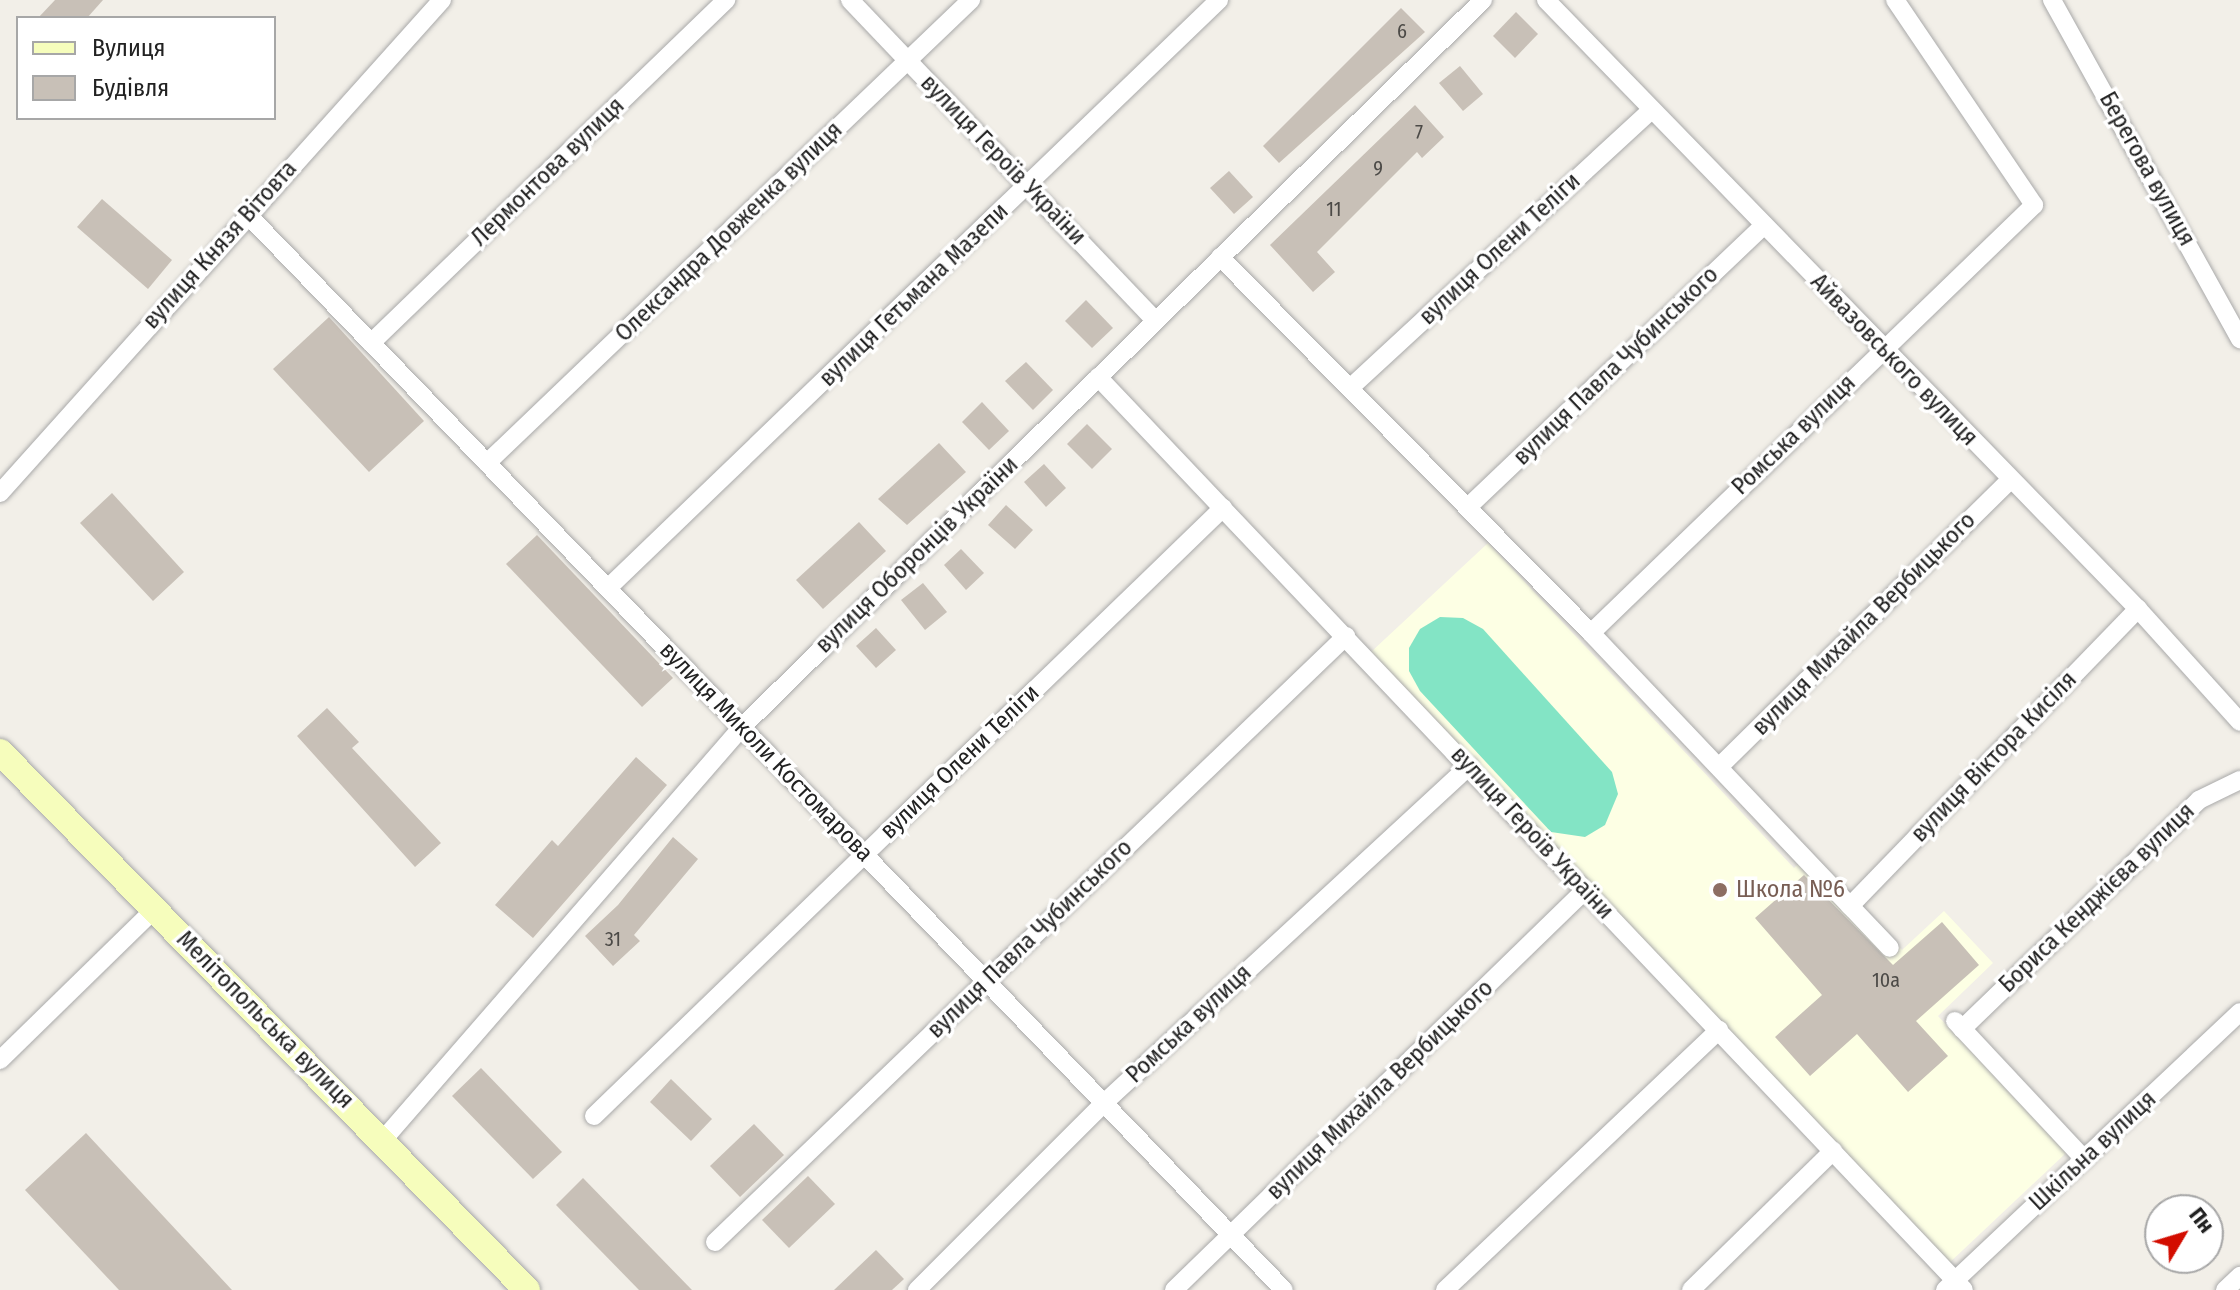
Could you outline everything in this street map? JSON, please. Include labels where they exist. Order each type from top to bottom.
[{"type":"main road","name":"Мелітопольська вулиця","points":[[0,752],[527,1290]]},
{"type":"street","name":"вулиця Князя Вітовта","points":[[0,493],[442,0]]},
{"type":"street","name":"Лермонтова вулиця","points":[[371,343],[726,0]]},
{"type":"street","name":"вулиця Героїв України","points":[[850,0],[1156,321]]},
{"type":"street","name":"Олександра Довженка вулиця","points":[[487,463],[971,0]]},
{"type":"street","name":"вулиця Гетьмана Мазепи","points":[[608,588],[1219,0]]},
{"type":"street","name":"вулиця Оборонців України","points":[[383,1140],[742,727],[1483,0]]},
{"type":"street","name":"Айвазовського вулиця","points":[[1546,0],[1650,111],[1885,346],[2009,481],[2138,609],[2240,722]]},
{"type":"street","name":"Ромська вулиця","points":[[1591,633],[2034,205],[1895,0]]},
{"type":"street","name":"Берегова вулиця","points":[[2052,0],[2240,339]]},
{"type":"street","name":"вулиця Олени Теліги","points":[[1350,388],[1650,111]]},
{"type":"street","name":"вулиця Миколи Костомарова","points":[[247,214],[1284,1290]]},
{"type":"street","name":"вулиця Павла Чубинського","points":[[1468,507],[1764,225]]},
{"type":"street","points":[[1220,257],[1591,633],[1890,948]]},
{"type":"street","name":"вулиця Героїв України","points":[[1098,377],[1833,1151],[1955,1287]]},
{"type":"street","name":"вулиця Михайла Вербицького","points":[[1719,767],[2009,481]]},
{"type":"street","name":"вулиця Олени Теліги","points":[[594,1116],[1223,508]]},
{"type":"street","name":"вулиця Віктора Кисіля","points":[[1850,906],[2138,609]]},
{"type":"street","name":"вулиця Павла Чубинського","points":[[715,1242],[1346,636]]},
{"type":"street","name":"Ромська вулиця","points":[[917,1290],[1104,1103],[1469,766]]},
{"type":"street","name":"Бориса Кенджієва вулиця","points":[[2084,1159],[1958,1025],[2199,800],[2240,780]]},
{"type":"street","name":"вулиця Михайла Вербицького","points":[[1174,1290],[1585,890]]},
{"type":"street","points":[[0,1060],[155,909]]},
{"type":"street","name":"Шкільна вулиця","points":[[1955,1287],[2084,1159],[2240,1012]]},
{"type":"street","points":[[1445,1290],[1719,1030]]},
{"type":"street","points":[[1691,1290],[1833,1151]]},
{"type":"street","points":[[2225,1290],[2240,1276]]},
{"type":"shaded area","name":"Школа №6","points":[[1488,543],[1794,868],[1810,853],[1902,950],[1944,911],[1993,963],[1938,1016],[2066,1153],[1947,1265],[1371,652]]},
{"type":"green space","points":[[1440,617],[1463,618],[1483,629],[1612,772],[1618,794],[1605,825],[1585,837],[1551,832],[1420,691],[1409,671],[1409,648],[1420,629]]},
{"type":"building","points":[[55,0],[103,0],[89,16],[40,16]]},
{"type":"building","points":[[1401,8],[1425,32],[1279,163],[1263,146]]},
{"type":"building","points":[[1516,12],[1538,34],[1515,58],[1493,36]]},
{"type":"building","points":[[1460,66],[1483,94],[1463,111],[1439,83]]},
{"type":"building","points":[[1415,105],[1444,137],[1422,158],[1417,152],[1317,252],[1335,272],[1313,292],[1270,245]]},
{"type":"building","points":[[1229,171],[1253,197],[1234,214],[1210,188]]},
{"type":"building","points":[[102,199],[172,260],[148,289],[77,227]]},
{"type":"building","points":[[1086,300],[1113,328],[1092,348],[1065,321]]},
{"type":"building","points":[[329,317],[424,421],[369,472],[273,369]]},
{"type":"building","points":[[1026,362],[1053,390],[1033,410],[1005,381]]},
{"type":"building","points":[[982,402],[1009,431],[989,450],[962,422]]},
{"type":"building","points":[[1087,424],[1112,449],[1092,469],[1067,444]]},
{"type":"building","points":[[939,443],[966,472],[907,525],[878,499]]},
{"type":"building","points":[[1044,464],[1066,488],[1046,507],[1024,482]]},
{"type":"building","points":[[112,493],[184,572],[153,601],[80,523]]},
{"type":"building","points":[[1006,505],[1033,530],[1015,549],[988,525]]},
{"type":"building","points":[[859,522],[886,551],[823,609],[796,580]]},
{"type":"building","points":[[537,535],[673,678],[642,707],[506,564]]},
{"type":"building","points":[[961,549],[984,573],[966,590],[944,565]]},
{"type":"building","points":[[923,583],[947,612],[925,630],[901,600]]},
{"type":"building","points":[[876,628],[896,650],[876,668],[856,646]]},
{"type":"building","points":[[327,708],[359,742],[352,748],[441,843],[415,867],[297,736]]},
{"type":"building","points":[[636,757],[667,785],[533,938],[495,905],[552,840],[558,846]]},
{"type":"building","points":[[673,837],[698,859],[634,935],[640,941],[613,966],[585,936],[618,905]]},
{"type":"building","points":[[1804,875],[1893,965],[1942,922],[1979,965],[1916,1021],[1948,1056],[1908,1092],[1857,1034],[1810,1076],[1775,1037],[1822,995],[1755,918]]},
{"type":"building","points":[[481,1068],[562,1152],[533,1179],[452,1096]]},
{"type":"building","points":[[671,1079],[712,1119],[691,1141],[650,1102]]},
{"type":"building","points":[[754,1124],[784,1155],[740,1197],[710,1166]]},
{"type":"building","points":[[86,1133],[232,1290],[119,1290],[25,1190]]},
{"type":"building","points":[[808,1176],[835,1204],[789,1248],[762,1220]]},
{"type":"building","points":[[583,1178],[692,1290],[639,1290],[556,1205]]},
{"type":"building","points":[[876,1250],[904,1279],[892,1290],[834,1290]]},
{"type":"place","name":"Школа №6","points":[[1720,890]]}]
